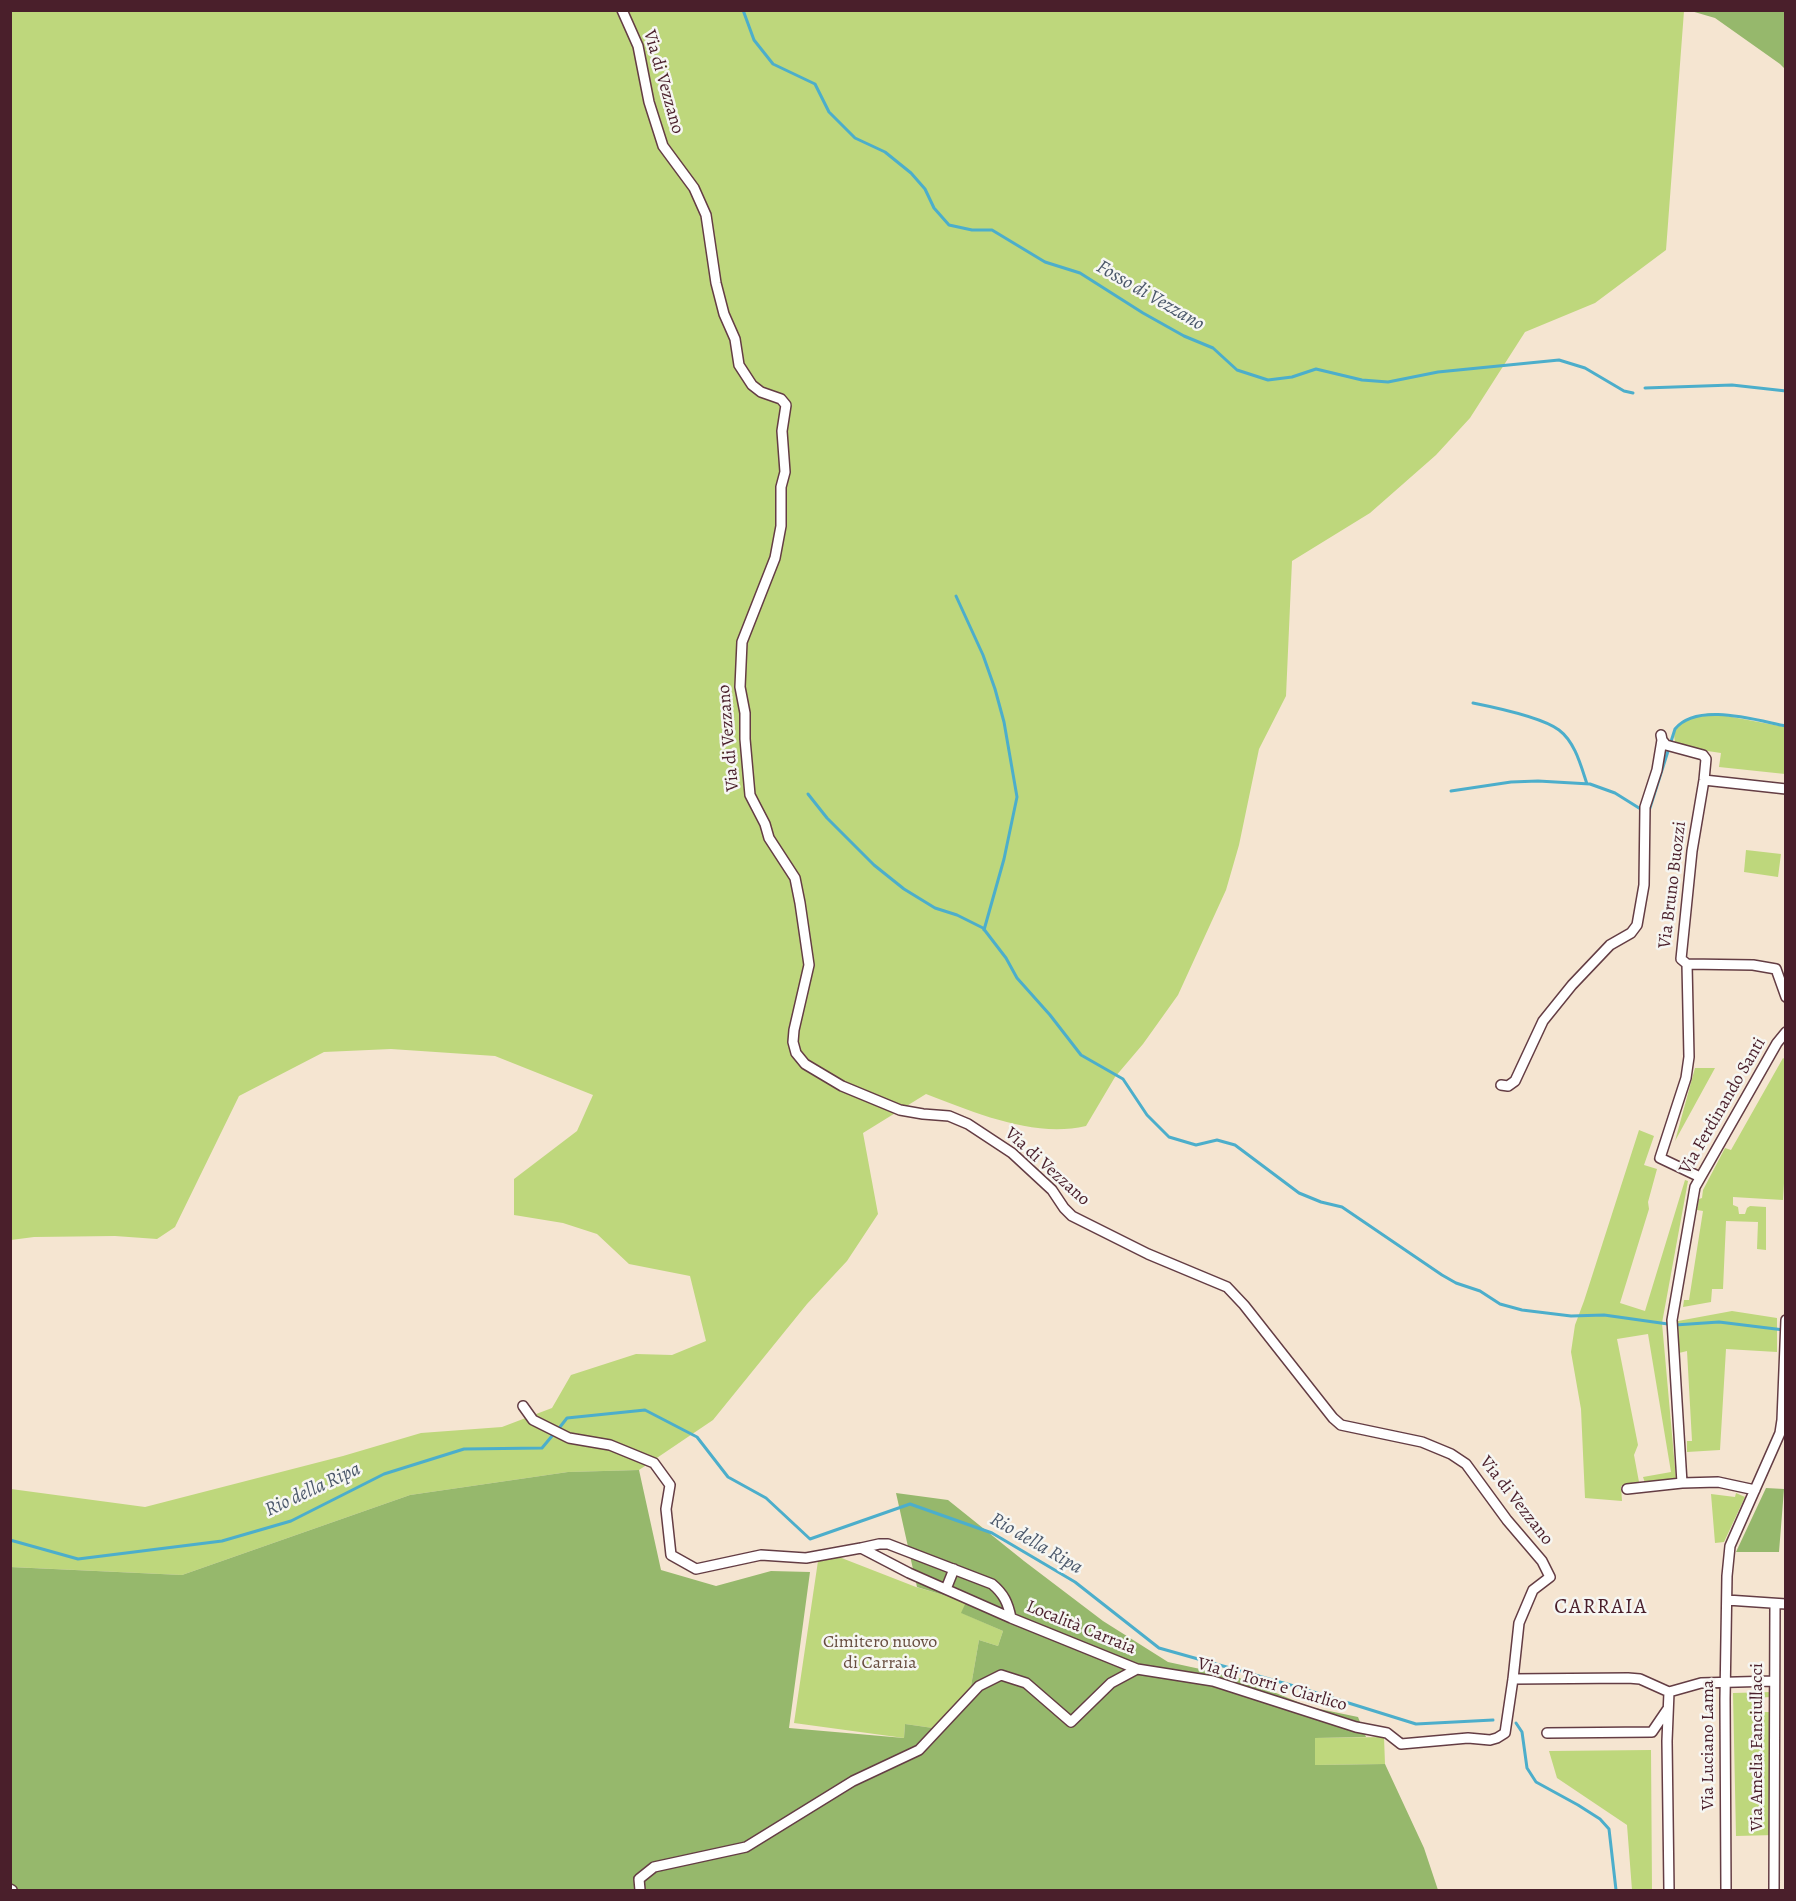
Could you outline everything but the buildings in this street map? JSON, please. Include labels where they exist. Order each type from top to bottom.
[{"type":"street","name":"Via di Vezzano","points":[[622,10],[638,46],[649,102],[663,146],[694,188],[706,215],[716,283],[724,314],[735,339],[739,365],[752,385],[761,392],[781,399],[786,405],[782,431],[785,472],[781,487],[781,526],[775,558],[742,642],[740,687],[745,713],[750,795],[765,824],[769,838],[795,878],[800,903],[809,964],[794,1029],[793,1042],[796,1053],[805,1064],[842,1086],[900,1110],[949,1116],[968,1124],[1012,1154],[1052,1190],[1072,1216],[1148,1254],[1227,1287],[1341,1425],[1422,1442],[1451,1454],[1466,1464],[1507,1520],[1542,1561],[1550,1576]]},
{"type":"street","name":"Via Bruno Buozzi","points":[[1501,1085],[1508,1086],[1515,1082],[1543,1021],[1572,985],[1610,945],[1631,933],[1637,925],[1644,885],[1645,807],[1657,770],[1661,738],[1670,746],[1703,755],[1706,759],[1704,780],[1692,850],[1681,958],[1687,964],[1689,1057],[1686,1078],[1660,1158],[1700,1177]]},
{"type":"street","points":[[1704,780],[1785,789]]},
{"type":"street","points":[[1687,964],[1753,965],[1776,969],[1785,997]]},
{"type":"street","name":"Via Ferdinando Santi","points":[[1682,1483],[1672,1320],[1695,1187],[1785,1032]]},
{"type":"street","name":"Via Luciano Lama","points":[[1726,1890],[1725,1681],[1730,1546],[1780,1433],[1785,1320]]},
{"type":"street","name":"Località Carraia","points":[[523,1406],[533,1420],[569,1438],[610,1445],[654,1463],[670,1485],[666,1509],[672,1555],[696,1569],[761,1555],[806,1558],[888,1544],[992,1584],[1002,1593],[1008,1604],[1011,1618]]},
{"type":"street","points":[[1627,1489],[1718,1482],[1755,1490]]},
{"type":"street","name":"Località Carraia","points":[[861,1548],[909,1573],[1011,1618],[1137,1669]]},
{"type":"street","points":[[946,1589],[954,1569]]},
{"type":"street","name":"Via di Torri e Ciarlico","points":[[1137,1669],[1213,1681],[1356,1727],[1387,1733],[1401,1744],[1468,1738],[1490,1740],[1504,1733],[1507,1727],[1519,1623],[1533,1590],[1550,1576]]},
{"type":"street","points":[[1727,1600],[1785,1604]]},
{"type":"street","name":"Via Amelia Fanciullacci","points":[[1774,1890],[1775,1604]]},
{"type":"street","points":[[640,1890],[639,1879],[654,1867],[746,1847],[853,1781],[920,1750],[979,1686],[1001,1675],[1026,1683],[1071,1722],[1111,1683],[1137,1669]]},
{"type":"street","points":[[1513,1679],[1628,1678],[1650,1682],[1669,1692],[1675,1692],[1692,1684],[1774,1681]]},
{"type":"street","points":[[1669,1692],[1667,1741],[1669,1890]]},
{"type":"street","points":[[1652,1732],[1668,1709]]},
{"type":"street","points":[[1547,1733],[1652,1732],[1667,1741]]},
{"type":"green space","points":[[10,11],[1684,11],[1666,250],[1595,303],[1525,332],[1470,418],[1436,455],[1370,513],[1292,561],[1286,696],[1259,749],[1239,845],[1226,890],[1178,995],[1143,1044],[1115,1077],[1086,1126],[1046,1129],[1005,1122],[926,1094],[863,1133],[878,1214],[847,1261],[807,1304],[713,1420],[639,1470],[568,1472],[410,1495],[182,1575],[11,1567],[11,1489],[145,1507],[343,1456],[421,1433],[502,1427],[552,1408],[571,1375],[636,1354],[672,1355],[706,1341],[690,1276],[629,1264],[597,1234],[563,1223],[514,1215],[514,1179],[577,1131],[593,1095],[495,1056],[391,1049],[324,1052],[239,1096],[175,1227],[157,1239],[115,1236],[34,1237],[11,1240]]},
{"type":"green space","points":[[1691,11],[1785,11],[1785,69],[1715,18]]},
{"type":"green space","points":[[1711,713],[1785,727],[1785,774],[1719,767],[1721,753],[1676,744],[1674,736],[1679,725],[1691,718]]},
{"type":"green space","points":[[1746,850],[1781,854],[1778,877],[1744,872]]},
{"type":"green space","points":[[1783,1058],[1786,1060],[1786,1150],[1783,1200],[1733,1197],[1733,1205],[1738,1207],[1739,1214],[1745,1214],[1750,1206],[1766,1207],[1766,1250],[1757,1249],[1758,1222],[1726,1221],[1723,1289],[1712,1289],[1711,1302],[1683,1307],[1684,1300],[1689,1300],[1703,1211],[1697,1210],[1699,1199],[1702,1198],[1703,1190],[1725,1148],[1731,1150]]},
{"type":"green space","points":[[1695,1068],[1715,1068],[1675,1141]]},
{"type":"green space","points":[[1639,1130],[1654,1136],[1644,1165],[1657,1169],[1648,1202],[1649,1209],[1620,1303],[1645,1311],[1685,1180],[1688,1181],[1662,1323],[1676,1479],[1645,1483],[1643,1477],[1671,1472],[1648,1334],[1617,1339],[1638,1445],[1634,1455],[1639,1482],[1621,1486],[1622,1501],[1585,1498],[1581,1409],[1571,1352],[1575,1325]]},
{"type":"green space","points":[[1732,1311],[1777,1318],[1777,1352],[1726,1349],[1720,1450],[1687,1452],[1687,1441],[1692,1441],[1687,1351],[1679,1353],[1678,1321]]},
{"type":"green space","points":[[639,1470],[661,1570],[716,1586],[771,1571],[810,1572],[789,1728],[904,1738],[905,1724],[933,1728],[971,1686],[979,1640],[998,1646],[1003,1631],[961,1613],[966,1602],[917,1587],[896,1493],[948,1500],[1103,1621],[1168,1662],[1237,1677],[1310,1707],[1358,1717],[1366,1737],[1315,1738],[1315,1765],[1385,1764],[1424,1848],[1438,1890],[11,1890],[10,1567],[182,1575],[410,1495],[568,1472]]},
{"type":"green space","points":[[1766,1488],[1784,1489],[1779,1552],[1736,1552]]},
{"type":"green space","points":[[1736,1493],[1745,1497],[1724,1542],[1715,1543],[1711,1494],[1735,1497]]},
{"type":"green space","name":"Cimitero nuovo di Carraia","points":[[839,1557],[916,1587],[967,1602],[962,1613],[1003,1631],[998,1646],[979,1640],[971,1686],[933,1728],[905,1724],[904,1738],[794,1723],[818,1561]]},
{"type":"green space","points":[[1771,1692],[1771,1697],[1753,1698],[1753,1712],[1772,1712],[1775,1835],[1736,1836],[1733,1693]]},
{"type":"green space","points":[[1384,1737],[1385,1764],[1315,1765],[1315,1738]]},
{"type":"green space","points":[[1651,1750],[1652,1890],[1632,1890],[1627,1825],[1557,1778],[1549,1751]]},
{"type":"waterway","name":"Fosso di Vezzano","points":[[743,10],[754,40],[773,64],[815,84],[829,112],[855,138],[885,152],[911,173],[925,189],[934,208],[949,225],[972,230],[992,230],[1045,262],[1080,273],[1143,313],[1184,336],[1213,348],[1237,370],[1268,380],[1292,377],[1316,369],[1362,380],[1388,382],[1438,372],[1559,360],[1585,368],[1624,391],[1633,393]]},
{"type":"waterway","name":"Fosso di Vezzano","points":[[1645,388],[1732,385],[1786,391]]},
{"type":"waterway","points":[[956,596],[983,655],[995,689],[1004,722],[1017,797],[1004,859],[984,930]]},
{"type":"waterway","points":[[1473,703],[1530,717],[1559,730],[1573,748],[1587,784]]},
{"type":"waterway","points":[[1451,791],[1511,782],[1590,784],[1615,793],[1639,808],[1649,811],[1675,729],[1685,721],[1697,716],[1727,715],[1786,726]]},
{"type":"waterway","points":[[808,794],[827,818],[874,865],[904,889],[935,908],[957,915],[983,928],[1006,958],[1017,978],[1081,1055],[1123,1079],[1147,1115],[1169,1137],[1196,1145],[1217,1140],[1235,1145],[1299,1193],[1342,1207],[1442,1275],[1456,1283],[1480,1291],[1500,1304],[1522,1310],[1571,1316],[1604,1315],[1675,1325],[1719,1322],[1784,1330]]},
{"type":"waterway","name":"Rio della Ripa","points":[[560,1427],[567,1418],[645,1410],[697,1437],[728,1477],[766,1498],[810,1539],[910,1504],[992,1533],[1075,1582],[1159,1648],[1294,1686],[1416,1724],[1493,1720]]},
{"type":"waterway","name":"Rio della Ripa","points":[[10,1540],[78,1559],[222,1541],[291,1521],[384,1474],[464,1449],[542,1448],[552,1436]]},
{"type":"waterway","name":"Rio della Ripa","points":[[1516,1723],[1522,1732],[1527,1768],[1536,1782],[1600,1819],[1609,1829],[1616,1890]]},
{"type":"district","name":"CARRAIA","points":[[1601,1608]]}]
